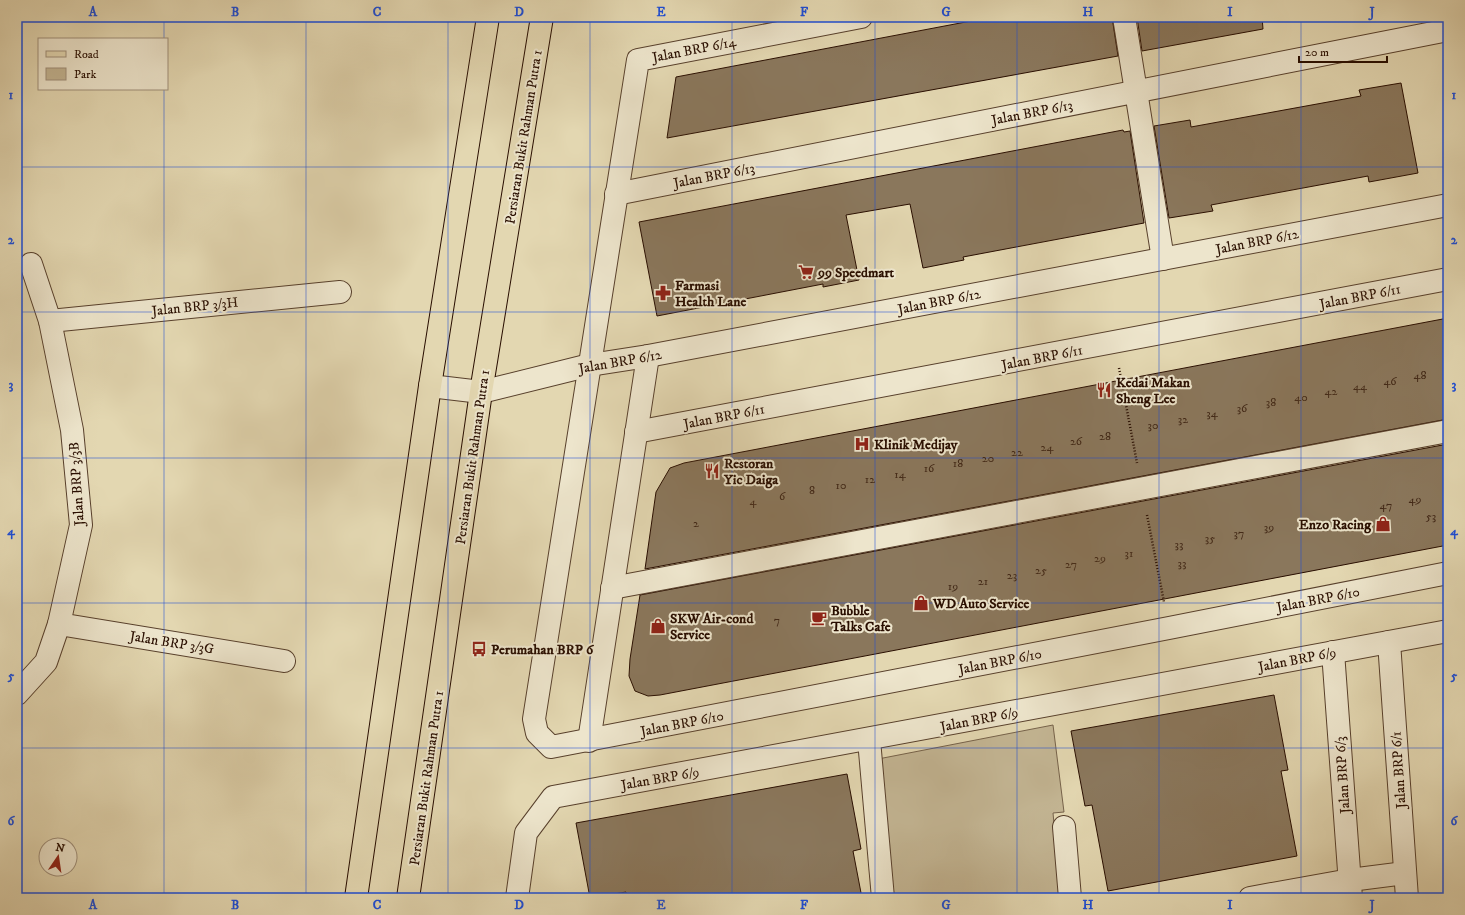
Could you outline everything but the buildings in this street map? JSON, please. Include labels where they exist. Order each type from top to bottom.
[{"type":"main road","points":[[356,898],[430,386],[488,17]]},
{"type":"main road","name":"Persiaran Bukit Rahman Putra 1","points":[[408,898],[482,392],[542,17]]},
{"type":"street","name":"Jalan BRP 6/14","points":[[616,194],[638,60],[861,17]]},
{"type":"street","points":[[1124,17],[1163,259]]},
{"type":"street","name":"Jalan BRP 6/13","points":[[616,194],[1448,30]]},
{"type":"street","points":[[590,365],[616,194]]},
{"type":"street","name":"Jalan BRP 6/12","points":[[430,386],[482,392],[590,365],[648,356],[1448,205]]},
{"type":"street","name":"Jalan BRP 3/3B","points":[[17,694],[46,662],[60,624],[81,525],[72,430],[50,321],[31,264]]},
{"type":"street","name":"Jalan BRP 6/11","points":[[636,432],[1448,279]]},
{"type":"street","name":"Jalan BRP 3/3H","points":[[50,321],[340,292]]},
{"type":"street","points":[[589,741],[648,356]]},
{"type":"street","name":"Jalan BRP 6/10","points":[[590,365],[534,718],[537,733],[551,747],[589,741],[1448,572]]},
{"type":"street","points":[[612,588],[1448,431]]},
{"type":"street","name":"Jalan BRP 3/3G","points":[[60,624],[284,661]]},
{"type":"street","name":"Jalan BRP 6/9","points":[[517,898],[526,833],[553,797],[869,740],[1448,631]]},
{"type":"street","name":"Jalan BRP 6/1","points":[[1389,642],[1407,898]]},
{"type":"street","name":"Jalan BRP 6/3","points":[[1333,652],[1350,889]]},
{"type":"street","points":[[869,740],[883,898]]},
{"type":"street","points":[[1064,827],[1070,898]]},
{"type":"street","points":[[1250,898],[1350,889],[1405,873]]},
{"type":"green space","points":[[1053,725],[1064,812],[1053,813],[1061,898],[890,898],[878,759]]},
{"type":"place","name":"99 Speedmart","points":[[806,272]]},
{"type":"place","name":"Farmasi Health Lane","points":[[663,293]]},
{"type":"place","name":"Kedai Makan Sheng Lee","points":[[1104,390]]},
{"type":"place","name":"Klinik Medijay","points":[[862,444]]},
{"type":"place","name":"Restoran Yic Daiga","points":[[712,471]]},
{"type":"place","name":"Enzo Racing","points":[[1383,524]]},
{"type":"place","name":"WD Auto Service","points":[[921,603]]},
{"type":"place","name":"Bubble Talks Cafe","points":[[819,618]]},
{"type":"place","name":"SKW Air-cond Service","points":[[658,626]]},
{"type":"place","name":"Perumahan BRP 6","points":[[479,649]]}]
